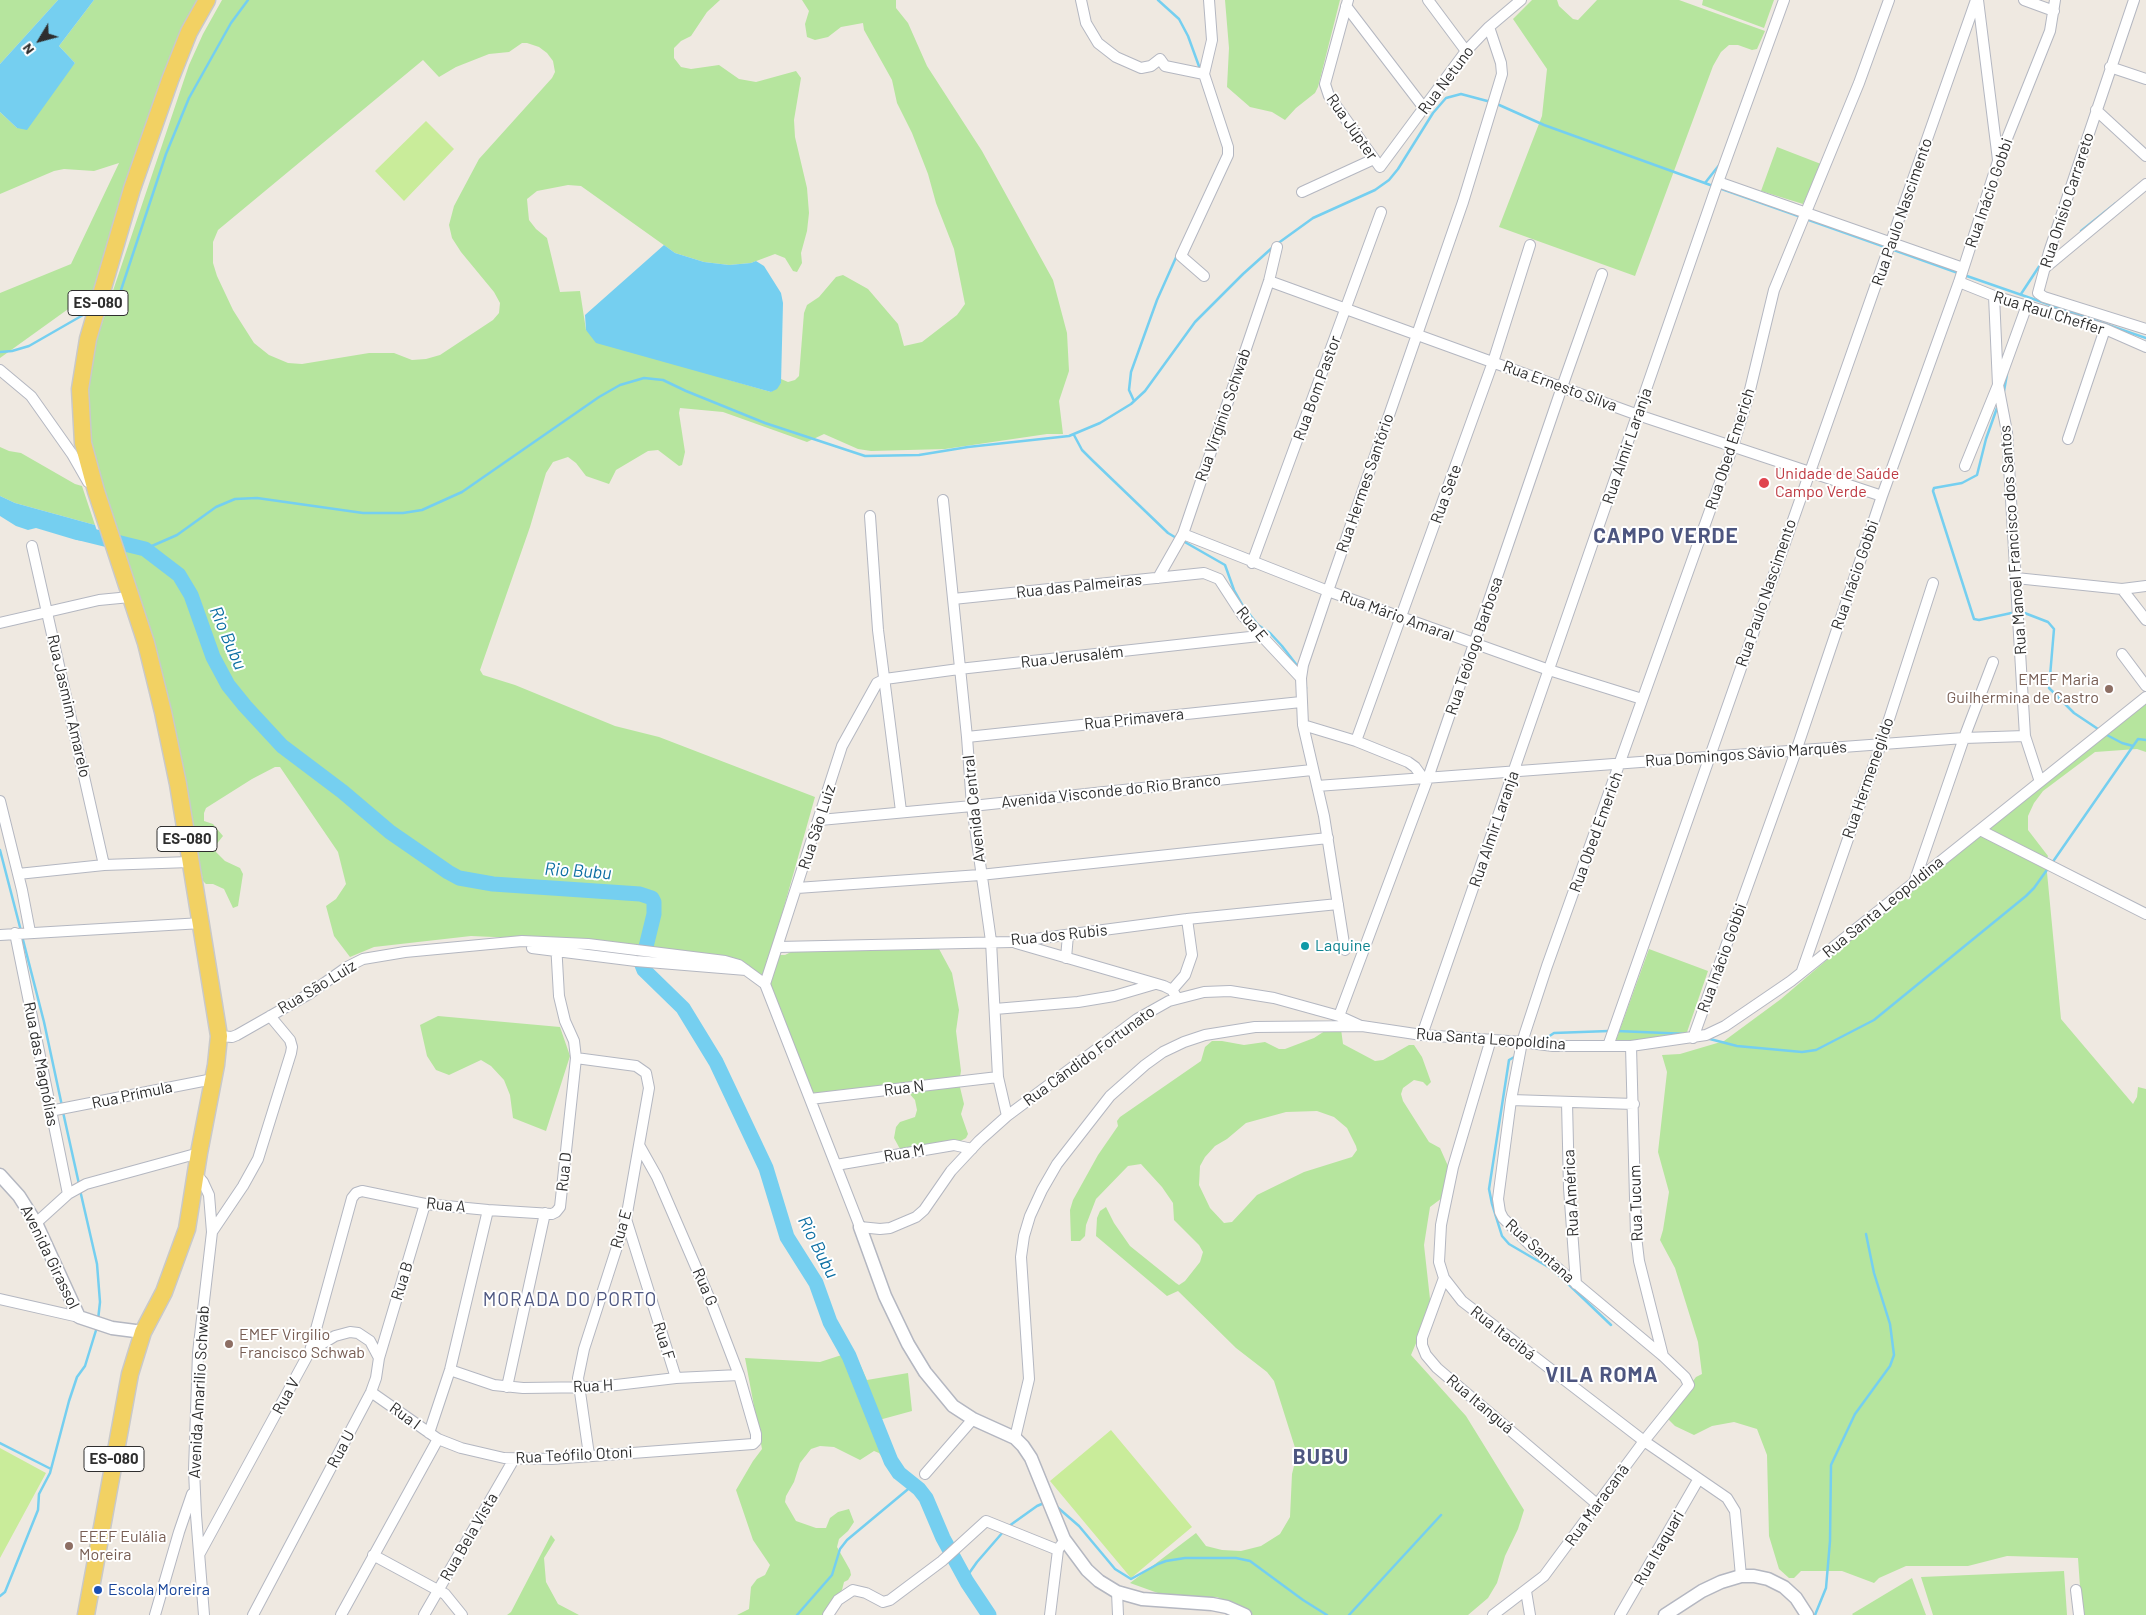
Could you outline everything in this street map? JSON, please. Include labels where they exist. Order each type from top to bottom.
[{"type":"main road","name":"ES-080","points":[[86,1615],[124,1398],[143,1332],[164,1292],[187,1229],[216,1065],[219,1036],[202,923],[163,712],[146,643],[96,491],[83,443],[80,389],[88,339],[132,189],[189,32],[207,0]]},
{"type":"street","points":[[1081,0],[1086,23],[1098,44],[1116,56],[1141,68],[1151,66],[1160,59],[1165,66],[1204,74]]},
{"type":"street","points":[[1204,276],[1181,258],[1181,255],[1228,155],[1228,147],[1204,74],[1212,40],[1209,0]]},
{"type":"street","points":[[1428,0],[1466,51]]},
{"type":"street","name":"Rua Almir Laranja","points":[[1422,1035],[1718,182],[1784,0]]},
{"type":"street","name":"Rua Obed Emerich","points":[[1522,1042],[1733,446],[1749,394],[1769,307],[1780,273],[1800,230],[1859,83],[1889,0]]},
{"type":"street","points":[[1977,0],[1998,161]]},
{"type":"street","name":"Rua Paulo Nascimento","points":[[1608,1046],[1809,471],[1977,0]]},
{"type":"street","points":[[2024,0],[2054,11]]},
{"type":"street","name":"Rua Inácio Gobbi","points":[[1693,1038],[1796,751],[1882,496],[1959,282],[1998,161],[2050,31],[2055,0]]},
{"type":"street","name":"Rua Onísio Carrareto","points":[[2134,0],[2110,67],[2038,288],[2040,296],[2144,335]]},
{"type":"street","name":"Rua Netuno","points":[[1377,163],[1424,108],[1466,51],[1517,1]]},
{"type":"street","points":[[1347,3],[1424,108]]},
{"type":"street","name":"Rua Júpter","points":[[1347,3],[1325,84],[1329,96],[1377,163]]},
{"type":"street","name":"Rua Hermes Santório","points":[[1345,950],[1328,838],[1303,725],[1301,678],[1303,665],[1463,202],[1500,84],[1502,74],[1501,63],[1489,27]]},
{"type":"street","points":[[2110,67],[2146,79]]},
{"type":"street","points":[[2096,110],[2146,156]]},
{"type":"street","points":[[1302,192],[1377,163]]},
{"type":"street","points":[[1718,182],[1963,268]]},
{"type":"street","points":[[2044,268],[2146,184]]},
{"type":"street","name":"Rua Bom Pastor","points":[[1252,562],[1381,212]]},
{"type":"street","name":"Rua Sete","points":[[1356,741],[1493,362],[1530,245]]},
{"type":"street","name":"Rua Virgínio Schwab","points":[[1158,578],[1183,534],[1268,281],[1277,247]]},
{"type":"street","name":"Rua Teólogo Barbosa","points":[[1340,1016],[1475,644],[1602,274]]},
{"type":"street","name":"Rua Ernesto Silva","points":[[1268,281],[1638,415],[1882,496]]},
{"type":"street","name":"Rua Raul Cheffer","points":[[1959,282],[1994,296],[2105,329],[2144,335]]},
{"type":"street","name":"Rua Manoel Francisco dos Santos","points":[[1994,296],[1999,389],[2007,432],[2026,736],[2040,782]]},
{"type":"street","points":[[1965,466],[1999,389],[2031,306]]},
{"type":"street","points":[[2068,439],[2105,329]]},
{"type":"street","points":[[0,370],[31,396],[96,491]]},
{"type":"street","name":"Avenida Central","points":[[942,500],[967,737],[972,806],[980,874],[991,941],[998,1077],[1007,1116]]},
{"type":"street","points":[[870,516],[878,630],[901,811]]},
{"type":"street","name":"Rua Mário Amaral","points":[[1183,534],[1328,591],[1475,644],[1549,670],[1642,699]]},
{"type":"street","name":"Rua Jasmim Amarelo","points":[[32,546],[104,866]]},
{"type":"street","name":"Rua das Palmeiras","points":[[953,599],[1204,573]]},
{"type":"street","name":"Rua E","points":[[1204,573],[1218,579],[1243,616],[1301,678]]},
{"type":"street","points":[[2016,578],[2122,589],[2146,586]]},
{"type":"street","name":"Rua Hermenegildo","points":[[1801,972],[1881,744],[1933,583]]},
{"type":"street","points":[[2122,589],[2146,620]]},
{"type":"street","points":[[0,623],[99,600],[130,597]]},
{"type":"street","name":"Rua Jerusalém","points":[[885,679],[959,669],[1260,636]]},
{"type":"street","points":[[2122,654],[2146,686]]},
{"type":"street","name":"Rua Manoel Francisco dos Santos","points":[[1915,880],[1964,738],[1994,662]]},
{"type":"street","name":"Rua São Luiz","points":[[219,1036],[232,1037],[309,994],[363,959],[431,949],[522,941],[636,960],[659,958],[725,961],[739,965],[765,984],[820,820],[842,746],[873,687],[885,679]]},
{"type":"street","name":"Rua Santa Leopoldina","points":[[1015,1438],[1029,1379],[1021,1257],[1024,1236],[1042,1190],[1057,1164],[1110,1096],[1163,1052],[1204,1035],[1255,1027],[1362,1026],[1422,1035],[1491,1039],[1553,1046],[1631,1046],[1693,1038],[1706,1034],[1726,1026],[1801,972],[2146,697]]},
{"type":"street","name":"Rua Primavera","points":[[967,737],[1301,702]]},
{"type":"street","points":[[1303,725],[1356,741],[1408,762],[1425,778]]},
{"type":"street","name":"Rua Domingos Sávio Marquês","points":[[1317,786],[1964,738],[2026,736]]},
{"type":"street","name":"Avenida Visconde do Rio Branco","points":[[820,820],[1312,770]]},
{"type":"street","name":"Rua das Magnólias","points":[[0,801],[18,874],[22,932],[58,1110],[71,1192]]},
{"type":"street","points":[[1980,830],[2146,914]]},
{"type":"street","points":[[796,888],[980,874],[1328,838]]},
{"type":"street","points":[[18,874],[104,866],[190,862]]},
{"type":"street","name":"Rua dos Rubis","points":[[778,947],[1012,942],[1187,919],[1338,904]]},
{"type":"street","points":[[1012,942],[1155,984],[1175,994],[1185,975],[1192,955],[1187,919]]},
{"type":"street","points":[[0,935],[22,932],[202,923]]},
{"type":"street","points":[[1066,958],[1068,935]]},
{"type":"street","name":"Rua São Luiz","points":[[556,947],[637,950],[659,958]]},
{"type":"street","name":"Rua D","points":[[507,1387],[544,1213],[552,1214],[556,1212],[561,1203],[576,1058],[574,1042],[565,1021],[559,996],[556,947]]},
{"type":"street","points":[[765,984],[885,1296],[921,1366],[940,1392],[953,1406],[973,1419],[1015,1438],[1023,1446],[1031,1458],[1061,1544],[1099,1581],[1117,1592],[1142,1599],[1212,1604],[1244,1615]]},
{"type":"street","points":[[995,1009],[1087,1000],[1136,991],[1155,984]]},
{"type":"street","name":"Rua Cândido Fortunato","points":[[860,1227],[890,1228],[916,1217],[924,1210],[951,1171],[1007,1116],[1137,1019],[1175,994],[1230,991],[1274,998],[1340,1016],[1362,1026]]},
{"type":"street","points":[[212,1232],[243,1186],[258,1159],[292,1053],[290,1040],[270,1016]]},
{"type":"street","name":"Rua Itacibá","points":[[1491,1039],[1453,1167],[1441,1225],[1439,1262],[1444,1278],[1462,1301],[1644,1442],[1727,1498],[1735,1511],[1741,1576]]},
{"type":"street","name":"Rua Santana","points":[[1522,1042],[1511,1100],[1498,1199],[1500,1212],[1508,1224],[1576,1284],[1663,1356],[1689,1382]]},
{"type":"street","name":"Rua Tucum","points":[[1631,1046],[1636,1236],[1639,1261],[1663,1356]]},
{"type":"street","name":"Rua E","points":[[576,1058],[636,1066],[646,1073],[649,1088],[626,1219],[584,1349],[578,1378],[589,1455]]},
{"type":"street","name":"Rua N","points":[[810,1099],[998,1077]]},
{"type":"street","name":"Rua Prímula","points":[[58,1110],[213,1079]]},
{"type":"street","points":[[1511,1100],[1634,1104]]},
{"type":"street","name":"Rua América","points":[[1567,1102],[1569,1188],[1576,1284]]},
{"type":"street","name":"Rua G","points":[[639,1145],[657,1177],[711,1302],[739,1375],[756,1434]]},
{"type":"street","name":"Rua M","points":[[836,1165],[954,1145],[972,1149]]},
{"type":"street","points":[[36,1223],[71,1192],[86,1184],[199,1153]]},
{"type":"street","name":"Avenida Amarilio Schwab","points":[[196,1174],[203,1182],[209,1195],[212,1232],[198,1353],[194,1488],[204,1615]]},
{"type":"street","name":"Avenida Girassol","points":[[0,1175],[19,1196],[36,1223],[79,1317]]},
{"type":"street","name":"Rua A","points":[[352,1198],[356,1193],[362,1192],[425,1204],[544,1213]]},
{"type":"street","name":"Rua V","points":[[200,1553],[310,1352],[352,1198]]},
{"type":"street","name":"Rua B","points":[[379,1358],[425,1204]]},
{"type":"street","points":[[429,1434],[450,1370],[488,1210]]},
{"type":"street","name":"Rua F","points":[[626,1219],[676,1378]]},
{"type":"street","name":"Rua Itanguá","points":[[1444,1278],[1422,1338],[1422,1345],[1426,1355],[1437,1368],[1598,1504]]},
{"type":"street","points":[[0,1299],[79,1317],[112,1328],[143,1332]]},
{"type":"street","points":[[310,1352],[335,1336],[350,1332],[365,1336],[370,1341],[379,1358]]},
{"type":"street","name":"Rua U","points":[[253,1615],[371,1392],[379,1358]]},
{"type":"street","name":"Rua H","points":[[450,1370],[494,1385],[507,1387],[579,1388],[676,1378],[739,1375]]},
{"type":"street","name":"Rua Maracanã","points":[[1492,1615],[1544,1576],[1644,1442],[1688,1387],[1689,1382]]},
{"type":"street","name":"Rua I","points":[[371,1392],[438,1439]]},
{"type":"street","points":[[925,1474],[973,1419]]},
{"type":"street","name":"Rua Teófilo Otoni","points":[[438,1439],[461,1448],[514,1459],[552,1459],[751,1445],[756,1441],[756,1434]]},
{"type":"street","points":[[340,1615],[438,1439]]},
{"type":"street","name":"Rua Bela Vista","points":[[424,1615],[514,1459]]},
{"type":"street","name":"Rua Itaquari","points":[[1620,1615],[1698,1480]]},
{"type":"street","points":[[155,1615],[178,1532],[194,1488]]},
{"type":"street","points":[[828,1615],[838,1600],[854,1590],[866,1593],[883,1602],[890,1600],[960,1546],[982,1523],[990,1522],[1029,1539],[1061,1544]]},
{"type":"street","points":[[1050,1615],[1061,1544]]},
{"type":"street","points":[[373,1555],[438,1589],[445,1594],[462,1615]]},
{"type":"street","points":[[1665,1615],[1702,1591],[1721,1582],[1741,1576],[1768,1579],[1784,1587],[1796,1598],[1807,1615]]},
{"type":"street","points":[[2076,1590],[2079,1615]]},
{"type":"street","points":[[1526,1591],[1530,1615]]},
{"type":"street","points":[[1117,1592],[1118,1615]]},
{"type":"green space","points":[[0,0],[58,0],[0,64]]},
{"type":"green space","points":[[94,0],[201,0],[96,289],[0,358],[0,293],[71,264],[119,163],[94,171],[64,169],[54,171],[0,194],[0,112],[17,128],[75,63],[59,46]]},
{"type":"green space","points":[[222,0],[720,0],[707,12],[691,36],[681,41],[674,48],[674,58],[681,67],[691,69],[719,65],[739,79],[756,82],[796,71],[801,78],[794,120],[795,137],[807,188],[809,213],[807,231],[801,253],[802,263],[797,272],[793,271],[785,258],[775,254],[751,263],[729,265],[704,262],[675,253],[581,186],[568,185],[537,191],[527,199],[529,220],[547,238],[560,292],[580,291],[586,330],[726,379],[771,392],[781,383],[781,379],[788,382],[795,380],[799,376],[804,313],[807,305],[819,297],[836,277],[843,275],[868,289],[898,324],[904,346],[922,342],[957,315],[965,304],[954,249],[936,203],[928,174],[912,133],[897,103],[892,80],[864,30],[863,23],[841,27],[828,37],[815,40],[807,37],[805,24],[809,11],[802,0],[896,0],[896,8],[908,23],[927,66],[982,151],[1053,280],[1067,333],[1069,371],[1059,401],[1063,434],[1047,434],[945,449],[871,451],[858,449],[824,434],[807,442],[723,412],[680,408],[679,413],[685,452],[682,465],[679,466],[658,450],[648,451],[616,470],[609,484],[586,476],[576,463],[568,457],[553,462],[546,473],[530,527],[480,670],[483,675],[515,685],[615,726],[659,737],[815,797],[773,946],[778,955],[838,947],[938,947],[952,973],[959,1010],[956,1031],[961,1071],[959,1083],[964,1104],[961,1114],[968,1134],[966,1138],[957,1143],[927,1144],[914,1148],[900,1149],[894,1138],[896,1127],[900,1122],[915,1117],[917,1110],[915,1100],[908,1092],[893,1089],[812,1093],[757,975],[585,941],[471,936],[374,947],[350,957],[334,936],[326,906],[336,899],[346,884],[338,852],[280,767],[275,767],[252,779],[206,808],[204,813],[204,821],[213,824],[223,836],[215,846],[216,852],[225,861],[240,868],[243,874],[238,906],[233,908],[224,889],[213,884],[206,884],[203,881],[182,773],[85,444],[89,362],[189,65],[203,34]],"holes":[[[522,43],[539,47],[547,53],[553,61],[555,72],[552,78],[479,159],[454,206],[449,225],[452,238],[461,252],[494,292],[500,303],[499,313],[493,320],[440,355],[426,359],[412,360],[394,353],[369,353],[302,364],[288,363],[269,355],[254,343],[233,310],[217,276],[213,263],[213,242],[218,230],[423,60],[439,77],[456,67],[489,54],[509,52]]]},
{"type":"green space","points":[[1225,0],[1340,0],[1318,87],[1315,93],[1296,108],[1285,120],[1272,112],[1250,107],[1227,87],[1229,48]]},
{"type":"green space","points":[[1532,0],[1557,0],[1559,6],[1573,19],[1578,20],[1597,0],[1679,0],[1765,31],[1757,49],[1752,50],[1738,45],[1729,45],[1721,52],[1713,66],[1635,276],[1499,227],[1542,116],[1547,69],[1513,19]]},
{"type":"green space","points":[[1703,0],[1774,0],[1764,28],[1702,5]]},
{"type":"green space","points":[[426,121],[454,149],[404,201],[375,171]]},
{"type":"green space","points":[[1777,147],[1821,164],[1803,204],[1761,191]]},
{"type":"green space","points":[[0,447],[21,453],[75,484],[82,486],[95,525],[15,503],[0,496]]},
{"type":"green space","points":[[2146,699],[2146,752],[2137,749],[2095,752],[2043,791],[2034,803],[2028,816],[2028,830],[2048,856],[2046,862],[2061,1019],[2133,1104],[2137,1097],[2138,1087],[2146,1089],[2146,1615],[2082,1615],[2078,1558],[2007,1556],[1968,1566],[1906,1566],[1879,1578],[1874,1583],[1842,1571],[1801,1571],[1794,1578],[1789,1578],[1779,1569],[1769,1536],[1767,1455],[1757,1429],[1734,1422],[1712,1426],[1694,1435],[1675,1426],[1667,1415],[1696,1377],[1702,1374],[1698,1342],[1675,1268],[1660,1240],[1669,1192],[1658,1152],[1667,1072],[1662,1055],[1680,1054],[1724,1041],[1781,999],[1930,872]]},
{"type":"green space","points":[[1649,949],[1708,971],[1686,1035],[1615,1043]]},
{"type":"green space","points":[[438,1016],[560,1027],[570,1056],[546,1131],[513,1118],[510,1095],[504,1080],[491,1066],[481,1060],[449,1075],[436,1070],[427,1056],[420,1025]]},
{"type":"green space","points":[[1331,1027],[1341,1029],[1343,1044],[1375,1061],[1383,1060],[1409,1045],[1414,1045],[1422,1057],[1431,1082],[1427,1086],[1423,1082],[1414,1080],[1403,1088],[1401,1094],[1403,1101],[1429,1142],[1440,1148],[1448,1166],[1442,1198],[1430,1207],[1424,1245],[1431,1308],[1411,1355],[1466,1416],[1524,1510],[1518,1529],[1505,1556],[1497,1583],[1488,1598],[1468,1615],[1253,1615],[1217,1597],[1169,1597],[1130,1583],[1196,1533],[1206,1546],[1222,1550],[1241,1551],[1261,1546],[1280,1534],[1290,1517],[1292,1474],[1297,1454],[1274,1381],[1267,1372],[1236,1348],[1178,1291],[1167,1296],[1096,1236],[1097,1218],[1100,1211],[1106,1207],[1114,1223],[1130,1246],[1179,1285],[1185,1281],[1200,1262],[1203,1252],[1199,1245],[1174,1220],[1173,1203],[1162,1187],[1141,1164],[1128,1166],[1096,1199],[1086,1225],[1085,1236],[1080,1241],[1071,1241],[1070,1210],[1073,1200],[1098,1155],[1118,1126],[1117,1121],[1120,1117],[1201,1061],[1205,1047],[1212,1041],[1244,1045],[1265,1042],[1279,1049],[1285,1049],[1314,1038]],"holes":[[[1317,1111],[1334,1117],[1347,1128],[1356,1146],[1357,1150],[1352,1157],[1304,1172],[1257,1195],[1232,1222],[1224,1223],[1210,1208],[1199,1185],[1200,1166],[1215,1146],[1227,1139],[1246,1123],[1286,1112]]]},
{"type":"green space","points":[[854,1351],[867,1380],[908,1373],[912,1411],[879,1420],[896,1477],[879,1453],[874,1451],[860,1460],[834,1447],[820,1446],[811,1449],[800,1463],[785,1502],[796,1521],[816,1528],[826,1528],[830,1518],[838,1512],[849,1509],[854,1522],[839,1539],[837,1547],[851,1575],[844,1582],[842,1590],[825,1615],[737,1615],[749,1609],[751,1587],[757,1579],[765,1575],[770,1565],[753,1540],[736,1490],[762,1449],[745,1358],[820,1362]]},
{"type":"green space","points":[[1111,1430],[1192,1527],[1131,1578],[1050,1481]]},
{"type":"green space","points":[[0,1448],[46,1473],[0,1558]]},
{"type":"green space","points":[[551,1535],[555,1540],[544,1558],[546,1582],[558,1604],[579,1615],[507,1615],[511,1612]]},
{"type":"green space","points":[[2064,1571],[2067,1615],[1933,1615],[1921,1577]]},
{"type":"green space","points":[[1912,1578],[1926,1615],[1852,1614]]},
{"type":"water","points":[[58,0],[94,0],[59,46],[75,63],[27,130],[17,128],[0,112],[0,64]]},
{"type":"water","points":[[664,245],[675,253],[704,262],[729,265],[756,261],[764,266],[781,293],[783,303],[781,383],[777,389],[771,392],[596,343],[586,330],[585,315]]},
{"type":"water","points":[[0,496],[15,503],[95,525],[101,543],[76,540],[36,528],[28,530],[16,526],[0,516]]},
{"type":"waterway","points":[[104,306],[115,303],[121,290],[166,154],[189,98],[231,23],[248,0]]},
{"type":"waterway","points":[[1158,0],[1179,19],[1188,36],[1200,69]]},
{"type":"waterway","points":[[1277,244],[1313,218],[1375,190],[1389,180],[1433,113],[1446,98],[1461,94],[1491,102]]},
{"type":"waterway","points":[[1497,104],[1544,125],[1713,186]]},
{"type":"waterway","points":[[1705,183],[1720,164]]},
{"type":"waterway","points":[[1719,188],[1801,217]]},
{"type":"waterway","points":[[2081,231],[2116,203]]},
{"type":"waterway","points":[[1806,219],[1885,247]]},
{"type":"waterway","points":[[145,549],[177,535],[216,507],[235,499],[257,498],[363,513],[403,513],[422,510],[462,492],[599,397],[620,385],[644,378],[663,380],[765,423],[865,456],[919,455],[968,447],[1069,436],[1100,423],[1131,404],[1145,391],[1195,322],[1273,247]]},
{"type":"waterway","points":[[1891,249],[1958,273]]},
{"type":"waterway","points":[[1134,401],[1129,390],[1131,372],[1157,300],[1178,253]]},
{"type":"waterway","points":[[2021,294],[2042,262]]},
{"type":"waterway","points":[[1964,275],[2146,338]]},
{"type":"waterway","points":[[0,352],[29,346],[90,311]]},
{"type":"waterway","points":[[2004,391],[2007,374]]},
{"type":"waterway","points":[[1998,405],[1986,439],[1977,475],[1962,483],[1934,488],[1933,491],[1974,619],[1979,620],[2016,612]]},
{"type":"waterway","points":[[1074,435],[1082,450],[1168,533],[1178,539]]},
{"type":"waterway","name":"Rio Bubu","points":[[80,533],[145,549],[179,575],[191,595],[213,657],[228,685],[245,706],[282,746],[343,792],[390,832],[448,872],[459,878],[493,884],[640,894],[652,898],[654,914],[642,965],[644,970],[683,1008],[716,1062],[766,1168],[787,1237],[816,1283],[830,1322],[849,1356],[891,1461],[899,1473],[919,1489],[926,1498],[943,1538],[967,1582],[989,1615]]},
{"type":"waterway","points":[[1183,541],[1225,565],[1234,590],[1243,606],[1258,625],[1270,633],[1282,646],[1299,668]]},
{"type":"waterway","points":[[2022,612],[2048,622],[2054,629],[2049,688],[2074,713],[2101,731]]},
{"type":"waterway","points":[[1304,676],[1306,688]]},
{"type":"waterway","points":[[2105,734],[2122,743],[2133,746]]},
{"type":"waterway","points":[[2052,863],[2138,739],[2146,740]]},
{"type":"waterway","points":[[0,850],[21,931]]},
{"type":"waterway","points":[[1706,1038],[1737,1046],[1802,1052],[1816,1050],[1874,1020],[2026,896],[2049,867]]},
{"type":"waterway","points":[[22,936],[44,1022],[62,1106]]},
{"type":"waterway","points":[[1542,1041],[1554,1033],[1609,1031]]},
{"type":"waterway","points":[[1617,1031],[1689,1034]]},
{"type":"waterway","points":[[1516,1056],[1509,1060],[1489,1189],[1502,1236],[1509,1244],[1550,1268],[1611,1325]]},
{"type":"waterway","points":[[63,1112],[79,1184]]},
{"type":"waterway","points":[[80,1190],[97,1264],[100,1302],[98,1320]]},
{"type":"waterway","points":[[1815,1615],[1826,1588],[1830,1541],[1831,1465],[1855,1414],[1890,1366],[1894,1355],[1890,1324],[1874,1273],[1866,1234]]},
{"type":"waterway","points":[[0,1596],[5,1592],[38,1510],[39,1494],[50,1473],[69,1401],[77,1377],[85,1366],[97,1327]]},
{"type":"waterway","points":[[0,1443],[51,1469]]},
{"type":"waterway","name":"Rio Bubu","points":[[797,1615],[832,1575],[840,1549],[847,1540],[913,1485]]},
{"type":"waterway","points":[[1009,1526],[1044,1503]]},
{"type":"waterway","points":[[1056,1506],[1079,1526],[1115,1569],[1131,1579],[1166,1561],[1185,1558],[1236,1558],[1250,1561],[1327,1615]]},
{"type":"waterway","points":[[1349,1615],[1441,1515]]},
{"type":"waterway","points":[[965,1579],[1003,1532]]},
{"type":"place","name":"Unidade de Saúde Campo Verde","points":[[1764,483]]},
{"type":"place","name":"EMEF Maria Guilhermina de Castro","points":[[2109,689]]},
{"type":"place","name":"Laquine","points":[[1305,946]]},
{"type":"place","name":"EMEF Virgilio Francisco Schwab","points":[[229,1344]]},
{"type":"place","name":"EEEF Eulália Moreira","points":[[69,1546]]},
{"type":"place","name":"Escola Moreira","points":[[98,1590]]},
{"type":"district","name":"CAMPO VERDE","points":[[1666,536]]},
{"type":"district","name":"MORADA DO PORTO","points":[[570,1300]]},
{"type":"district","name":"VILA ROMA","points":[[1602,1375]]},
{"type":"district","name":"BUBU","points":[[1321,1457]]}]
